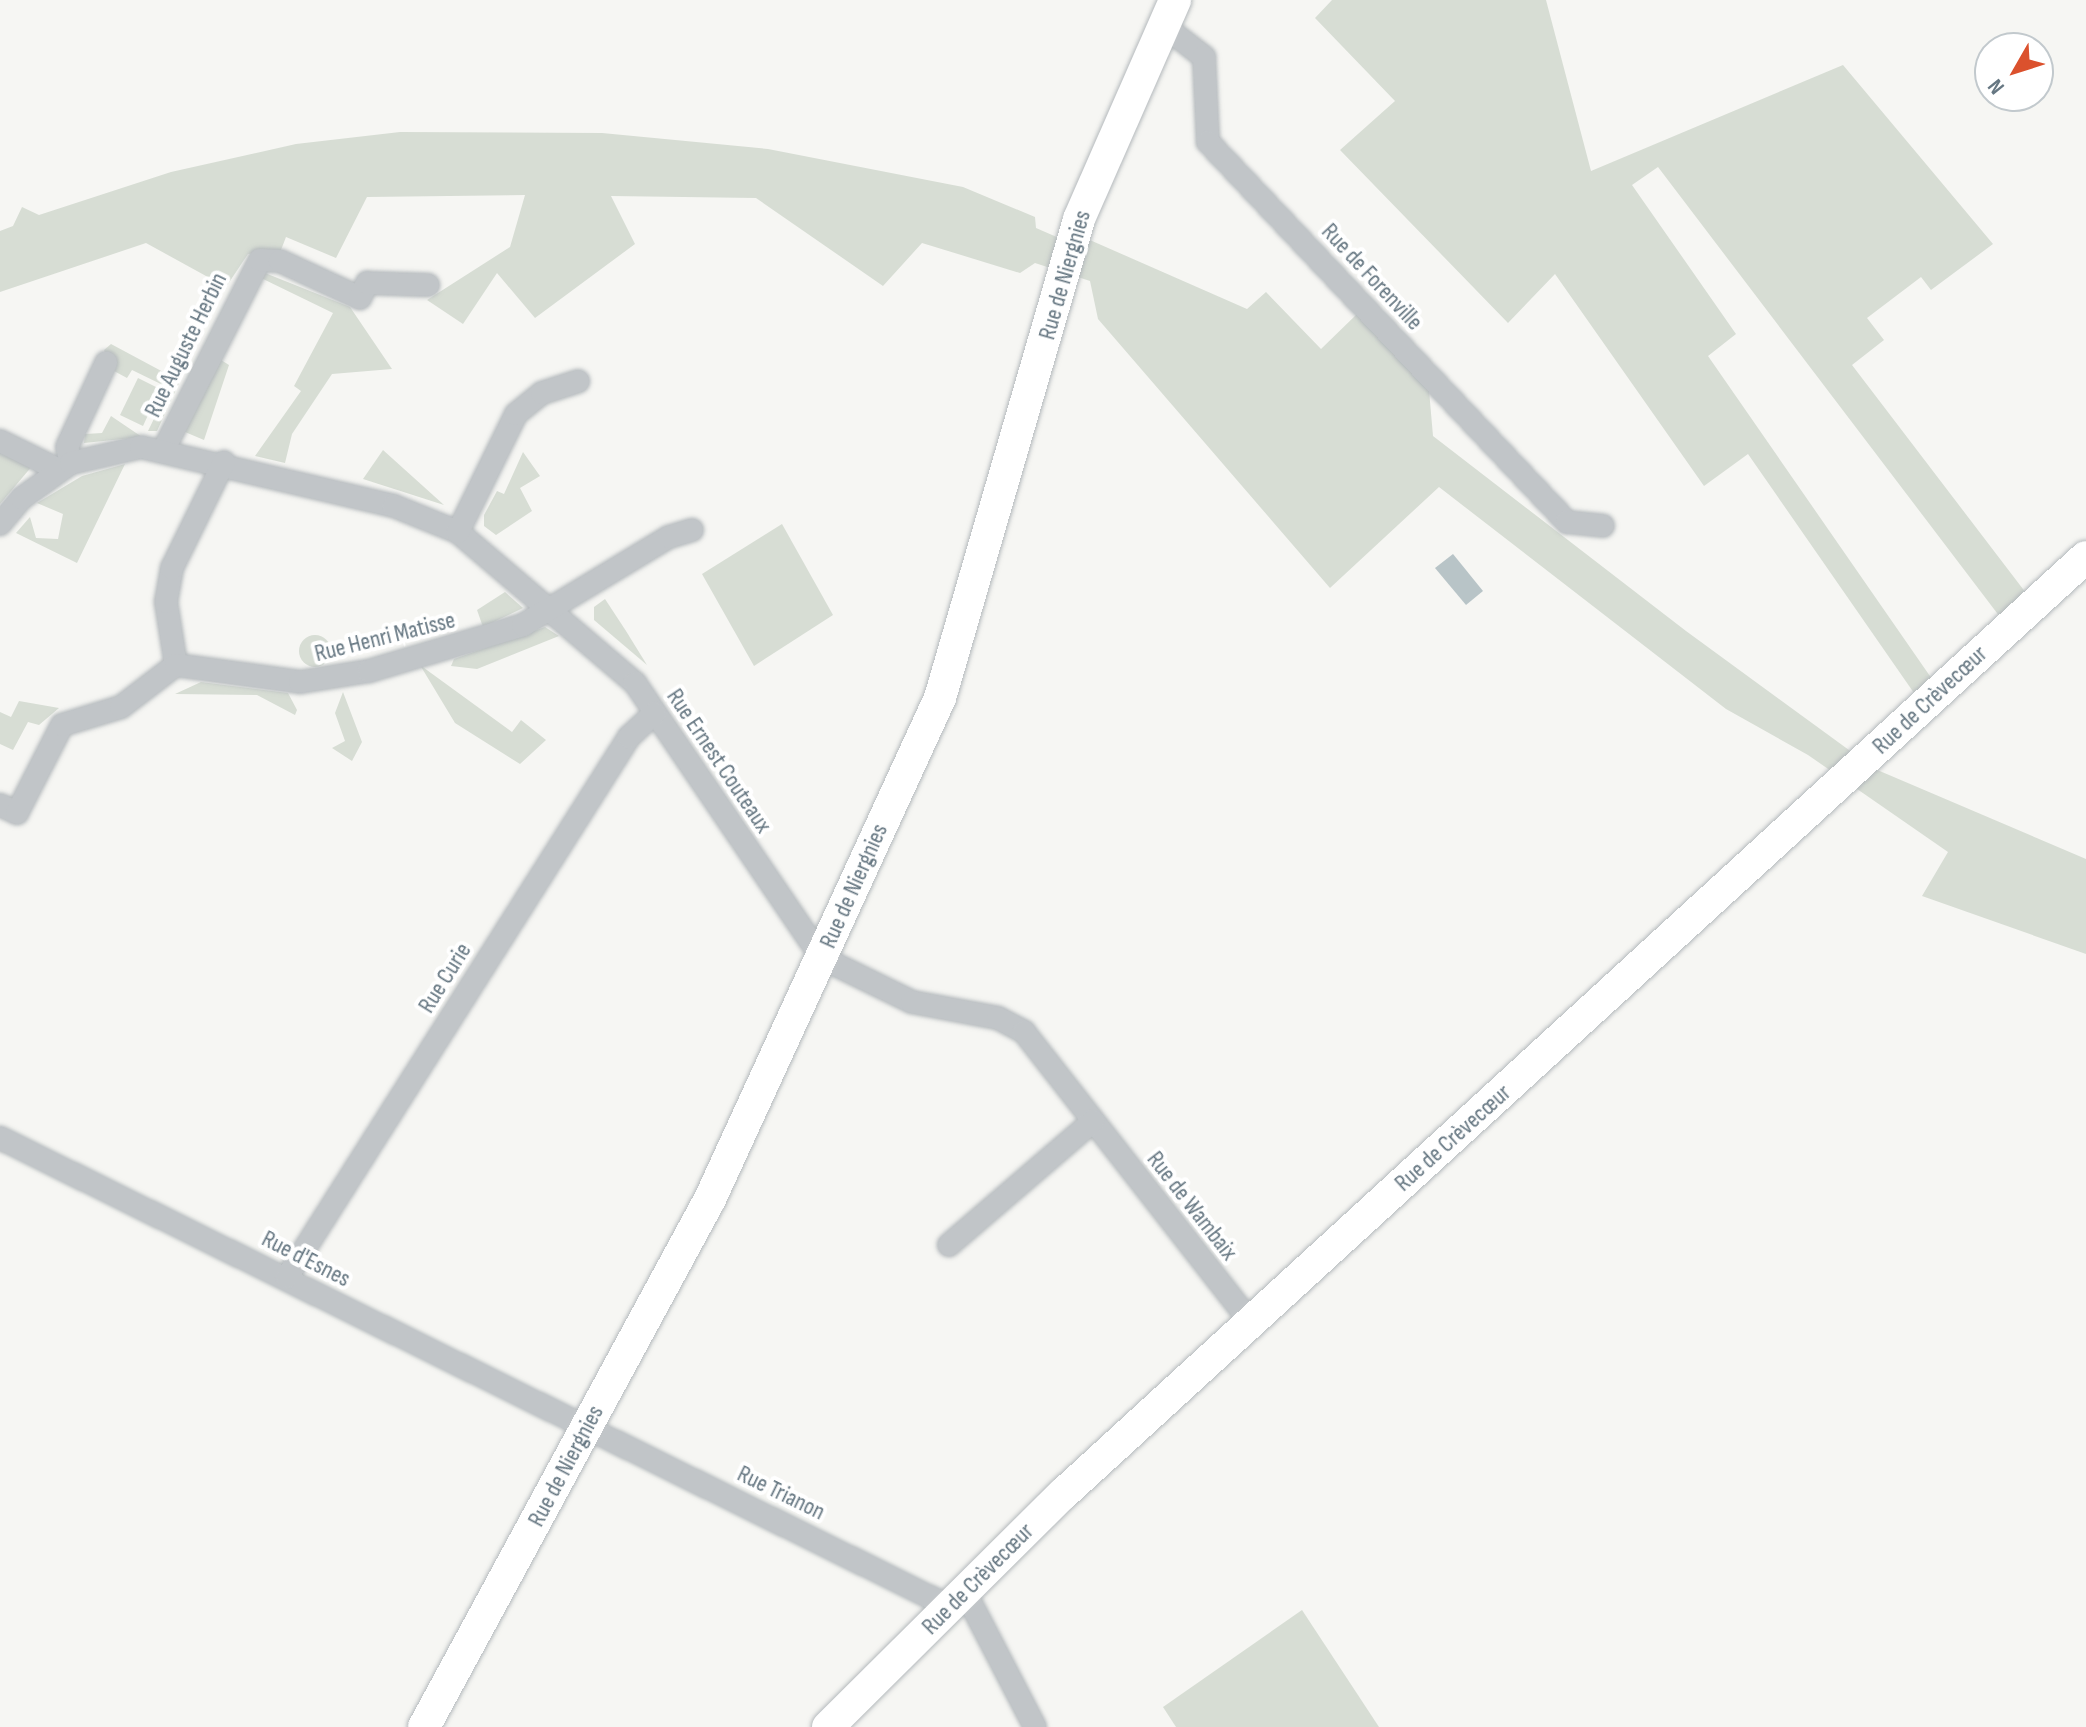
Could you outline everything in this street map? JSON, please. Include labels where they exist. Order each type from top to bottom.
[{"type":"street","name":"Rue de Forenville","points":[[1170,13],[1204,57],[1208,142],[1567,522],[1603,526]]},
{"type":"street","name":"Rue de Niergnies","points":[[424,1727],[710,1199],[955,662],[1079,219],[1170,13]]},
{"type":"street","name":"Rue Auguste Herbin","points":[[164,449],[260,260],[280,261],[360,298],[367,283],[428,285]]},
{"type":"street","points":[[0,441],[65,467],[67,447],[106,363]]},
{"type":"street","points":[[458,532],[516,414],[542,393],[578,381]]},
{"type":"street","name":"Rue Ernest Couteaux","points":[[0,524],[65,467],[107,451],[164,449],[394,506],[458,532],[554,610],[635,683],[822,958]]},
{"type":"street","points":[[0,805],[17,813],[62,725],[121,707],[176,665],[166,602],[172,568],[224,462]]},
{"type":"street","points":[[554,610],[669,537],[692,530]]},
{"type":"street","name":"Rue de Crèvecœur","points":[[828,1727],[958,1599],[1251,1323],[2086,557]]},
{"type":"street","name":"Rue Henri Matisse","points":[[176,665],[318,682],[476,641],[554,610]]},
{"type":"street","name":"Rue Curie","points":[[287,1277],[629,737],[655,713]]},
{"type":"street","name":"Rue de Wambaix","points":[[822,958],[912,1002],[998,1018],[1024,1032],[1251,1323]]},
{"type":"street","points":[[949,1245],[1093,1121]]},
{"type":"street","name":"Rue d'Esnes","points":[[0,1138],[588,1427]]},
{"type":"street","name":"Rue Trianon","points":[[588,1427],[958,1599]]},
{"type":"street","points":[[958,1599],[1035,1727]]},
{"type":"shaded area","points":[[1332,0],[1546,0],[1591,171],[1843,65],[1993,244],[1931,290],[1921,277],[1867,318],[1884,340],[1852,365],[2026,593],[2000,617],[1658,167],[1632,185],[1736,334],[1708,356],[1932,679],[1914,693],[1748,454],[1704,486],[1555,274],[1508,323],[1340,150],[1395,101],[1315,18]]},
{"type":"shaded area","points":[[400,132],[602,133],[768,149],[963,187],[1035,217],[1036,228],[1082,248],[1083,237],[1247,309],[1266,292],[1321,349],[1357,314],[1429,390],[1433,436],[1686,631],[1875,769],[2086,859],[2086,954],[1922,896],[1948,852],[1808,755],[1726,709],[1439,487],[1330,588],[1098,319],[1090,281],[1035,263],[1020,273],[922,243],[883,286],[756,198],[611,196],[635,244],[535,318],[497,273],[463,324],[427,300],[510,247],[525,195],[367,197],[336,258],[286,237],[281,250],[248,254],[226,287],[146,243],[0,292],[0,231],[13,226],[22,207],[39,215],[171,172],[296,144]]},
{"type":"shaded area","points":[[265,273],[350,307],[392,369],[332,374],[292,434],[285,463],[255,456],[301,391],[294,386],[333,313],[261,278]]},
{"type":"shaded area","points":[[111,344],[180,381],[157,431],[148,431],[169,388],[132,370],[127,378],[114,371],[104,350]]},
{"type":"shaded area","points":[[221,360],[229,365],[204,440],[185,432]]},
{"type":"shaded area","points":[[138,378],[160,389],[143,426],[120,415]]},
{"type":"shaded area","points":[[111,416],[142,437],[84,443],[85,434],[102,433]]},
{"type":"shaded area","points":[[383,450],[444,505],[363,479]]},
{"type":"shaded area","points":[[0,451],[33,465],[0,504]]},
{"type":"shaded area","points":[[523,452],[540,476],[520,488],[532,511],[496,535],[484,526],[484,515],[497,491],[504,494]]},
{"type":"shaded area","points":[[125,464],[77,563],[16,533],[30,517],[36,538],[58,539],[63,514],[37,503],[82,476]]},
{"type":"shaded area","points":[[782,524],[833,615],[754,666],[702,574]]},
{"type":"shaded area","points":[[1453,554],[1483,591],[1466,605],[1435,568]]},
{"type":"shaded area","points":[[505,592],[523,608],[483,627],[477,610]]},
{"type":"shaded area","points":[[605,599],[647,665],[594,620],[594,607]]},
{"type":"shaded area","points":[[545,627],[559,636],[477,669],[451,666],[454,659]]},
{"type":"shaded area","points":[[315,635],[327,639],[331,651],[327,663],[315,667],[303,663],[299,651],[303,639]]},
{"type":"shaded area","points":[[420,665],[512,732],[521,720],[546,740],[520,764],[455,723]]},
{"type":"shaded area","points":[[201,682],[288,693],[297,710],[295,715],[257,695],[175,694]]},
{"type":"shaded area","points":[[343,692],[362,742],[352,761],[332,748],[345,741],[335,713]]},
{"type":"shaded area","points":[[19,701],[59,708],[39,725],[28,722],[13,750],[0,744],[0,712],[11,717]]},
{"type":"shaded area","points":[[1302,1610],[1379,1727],[1176,1727],[1163,1707]]}]
